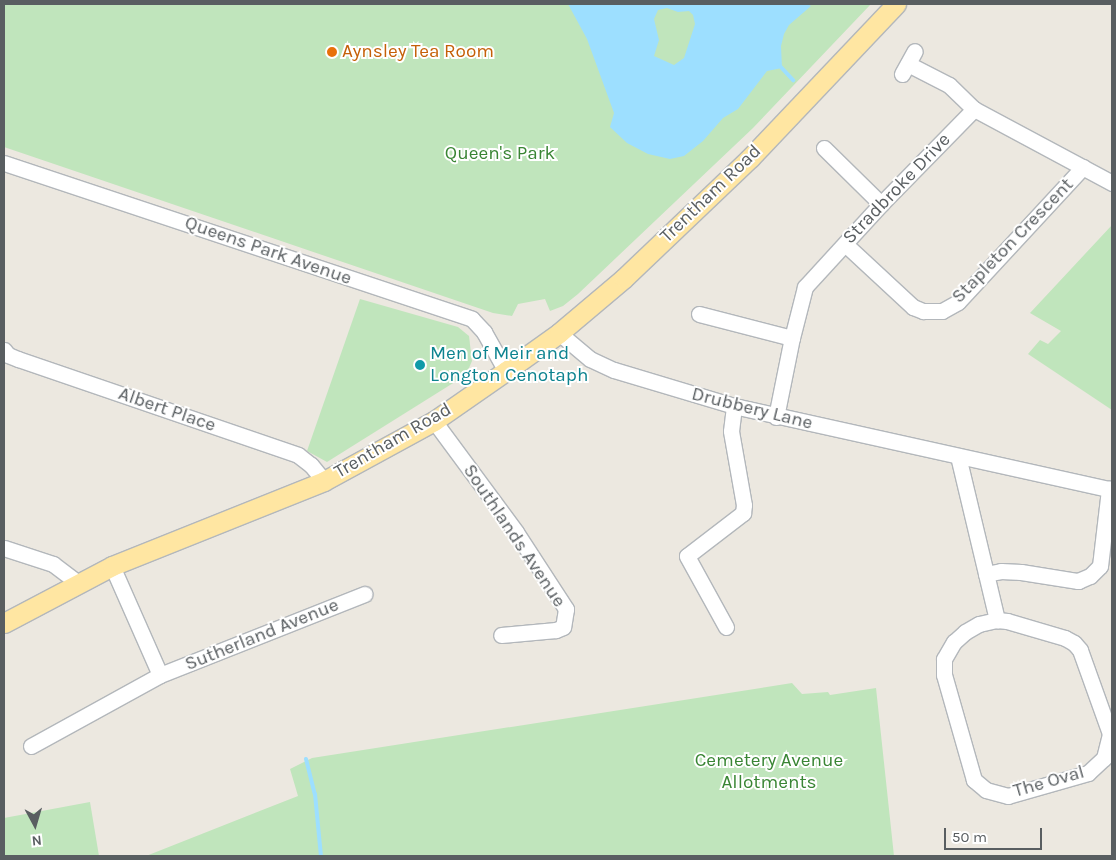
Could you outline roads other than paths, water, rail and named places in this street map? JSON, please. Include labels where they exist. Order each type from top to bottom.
[{"type":"main road","name":"Trentham Road","points":[[4,623],[112,566],[324,481],[434,421],[560,332],[624,278],[750,158],[896,4]]},
{"type":"street","points":[[909,63],[949,85],[974,109],[1112,183]]},
{"type":"street","name":"Stradbroke Drive","points":[[776,417],[792,338],[805,287],[881,204],[974,109]]},
{"type":"street","points":[[824,148],[881,204]]},
{"type":"street","name":"Queens Park Avenue","points":[[4,163],[472,319],[484,332],[506,371]]},
{"type":"street","name":"Stapleton Crescent","points":[[845,244],[914,307],[923,311],[942,311],[958,302],[1083,167]]},
{"type":"street","points":[[699,313],[792,338]]},
{"type":"street","name":"Drubbery Lane","points":[[560,332],[584,354],[614,370],[734,406],[776,417],[1111,489]]},
{"type":"street","name":"Albert Place","points":[[4,350],[8,355],[18,359],[298,455],[311,465],[324,481]]},
{"type":"street","points":[[726,627],[687,556],[743,513],[744,505],[731,431],[734,406]]},
{"type":"street","name":"Southlands Avenue","points":[[434,421],[516,532],[566,609],[563,627],[556,630],[501,634]]},
{"type":"street","points":[[958,456],[997,620]]},
{"type":"street","points":[[986,574],[1001,571],[1021,578],[1078,581],[1096,571],[1100,566],[1111,489]]},
{"type":"street","points":[[4,548],[53,564],[78,583]]},
{"type":"street","name":"Sutherland Avenue","points":[[112,566],[160,675]]},
{"type":"street","name":"Sutherland Avenue","points":[[31,746],[160,675],[365,594]]},
{"type":"street","name":"The Oval","points":[[997,620],[1065,638],[1074,643],[1080,650],[1110,734],[1104,758],[1088,774],[1008,796],[986,790],[974,780],[944,675],[944,659],[954,642],[965,632],[979,624],[997,620]]},
{"type":"water","points":[[568,4],[807,4],[811,6],[789,25],[784,34],[781,46],[782,68],[767,71],[738,109],[723,118],[703,141],[684,156],[670,159],[648,154],[627,143],[610,127],[614,113],[587,39]],"holes":[[[667,8],[678,12],[689,11],[693,15],[695,24],[684,58],[674,65],[654,56],[659,40],[654,19],[658,10]]]},
{"type":"waterway","points":[[779,65],[793,80]]},
{"type":"waterway","points":[[306,759],[315,794],[321,856]]},
{"type":"place","name":"Aynsley Tea Room","points":[[332,52]]},
{"type":"place","name":"Men of Meir and Longton Cenotaph","points":[[420,365]]},
{"type":"park label","name":"Queen's Park","points":[[500,154]]},
{"type":"park label","name":"Cemetery Avenue Allotments","points":[[769,772]]}]
